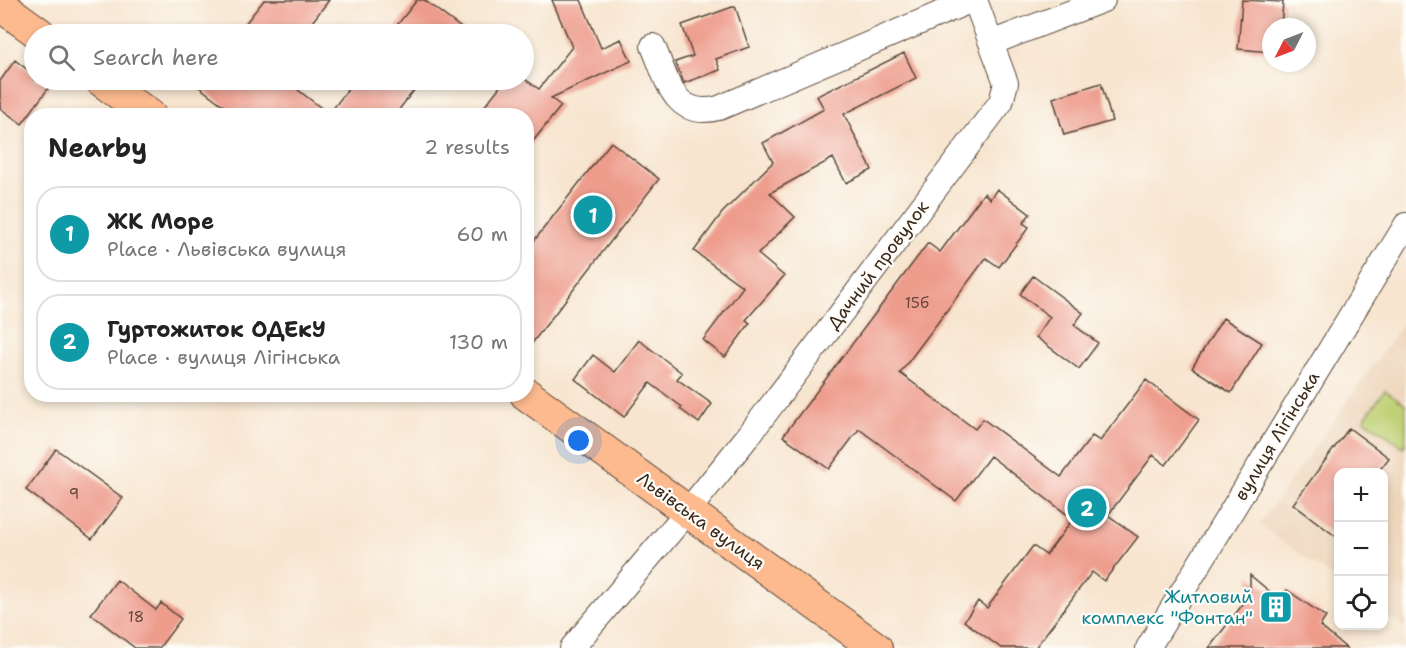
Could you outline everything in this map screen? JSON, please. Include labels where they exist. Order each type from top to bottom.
[{"type":"main road","points":[[0,5],[26,24]]},
{"type":"main road","points":[[115,90],[139,108]]},
{"type":"main road","name":"Львівська вулиця","points":[[534,399],[876,648]]},
{"type":"street","name":"Дачний провулок","points":[[572,648],[749,435],[1001,102],[1006,83],[973,0]]},
{"type":"street","points":[[653,46],[675,98],[684,106],[707,111],[730,104],[973,0]]},
{"type":"street","points":[[991,43],[1103,0]]},
{"type":"street","name":"вулиця Лігінська","points":[[1148,648],[1403,234]]},
{"type":"shaded area","points":[[1406,319],[1406,629],[1388,616],[1388,468],[1334,468],[1334,578],[1259,525]]},
{"type":"green space","points":[[1385,390],[1406,405],[1406,444],[1403,447],[1364,419]]},
{"type":"building","points":[[264,0],[329,0],[311,24],[245,24]]},
{"type":"building","points":[[417,0],[424,0],[456,24],[398,24]]},
{"type":"building","points":[[552,0],[581,0],[601,48],[621,39],[631,61],[551,98],[561,106],[534,140],[534,108],[483,108],[497,90],[534,90],[534,86],[539,89],[572,47]]},
{"type":"building","points":[[1242,0],[1283,2],[1282,18],[1262,18],[1262,51],[1238,49]]},
{"type":"building","points":[[735,6],[749,47],[716,59],[720,70],[684,83],[675,62],[693,56],[682,25]]},
{"type":"building","points":[[904,53],[916,78],[844,114],[872,170],[846,183],[833,158],[770,193],[795,217],[758,254],[784,276],[746,320],[750,323],[725,357],[703,340],[743,287],[694,251],[722,213],[773,162],[763,143],[824,109],[817,96]]},
{"type":"building","points":[[15,60],[24,67],[24,90],[47,90],[34,108],[24,108],[22,124],[0,108],[0,81]]},
{"type":"building","points":[[1101,83],[1112,121],[1064,135],[1053,98]]},
{"type":"building","points":[[203,90],[298,90],[321,108],[227,108]]},
{"type":"building","points":[[347,90],[414,90],[400,108],[334,108]]},
{"type":"building","points":[[611,142],[659,179],[534,341],[534,241]]},
{"type":"building","points":[[997,189],[1030,214],[1023,223],[1029,227],[999,267],[986,258],[900,373],[975,429],[983,419],[1061,477],[1092,436],[1100,441],[1146,380],[1199,420],[1166,465],[1153,455],[1108,515],[1138,537],[1104,581],[1092,572],[1035,648],[1001,648],[964,621],[978,601],[987,608],[1033,546],[1046,555],[1073,519],[990,456],[956,501],[859,429],[829,469],[783,436],[928,243],[940,252],[984,193],[990,199]]},
{"type":"building","points":[[1033,276],[1083,313],[1074,325],[1098,343],[1079,369],[1036,337],[1050,317],[1020,294]]},
{"type":"building","points":[[1223,318],[1262,343],[1231,393],[1192,368]]},
{"type":"building","points":[[639,340],[682,373],[677,379],[712,404],[699,423],[650,383],[624,417],[575,379],[593,355],[615,372]]},
{"type":"building","points":[[1349,428],[1389,458],[1381,468],[1334,468],[1334,535],[1293,504]]},
{"type":"building","points":[[56,449],[123,498],[92,539],[26,490]]},
{"type":"building","name":"Житловий комплекс \"Фонтан\"","points":[[1250,575],[1280,600],[1287,590],[1326,617],[1320,626],[1346,648],[1209,648],[1250,595]]},
{"type":"building","points":[[117,580],[156,610],[161,603],[181,619],[159,648],[135,648],[91,614]]},
{"type":"place","name":"ЖК Море","points":[[593,215]]},
{"type":"place","name":"Гуртожиток ОДЕкУ","points":[[1087,508]]},
{"type":"place","name":"Житловий комплекс \"Фонтан\"","points":[[1276,607]]}]
